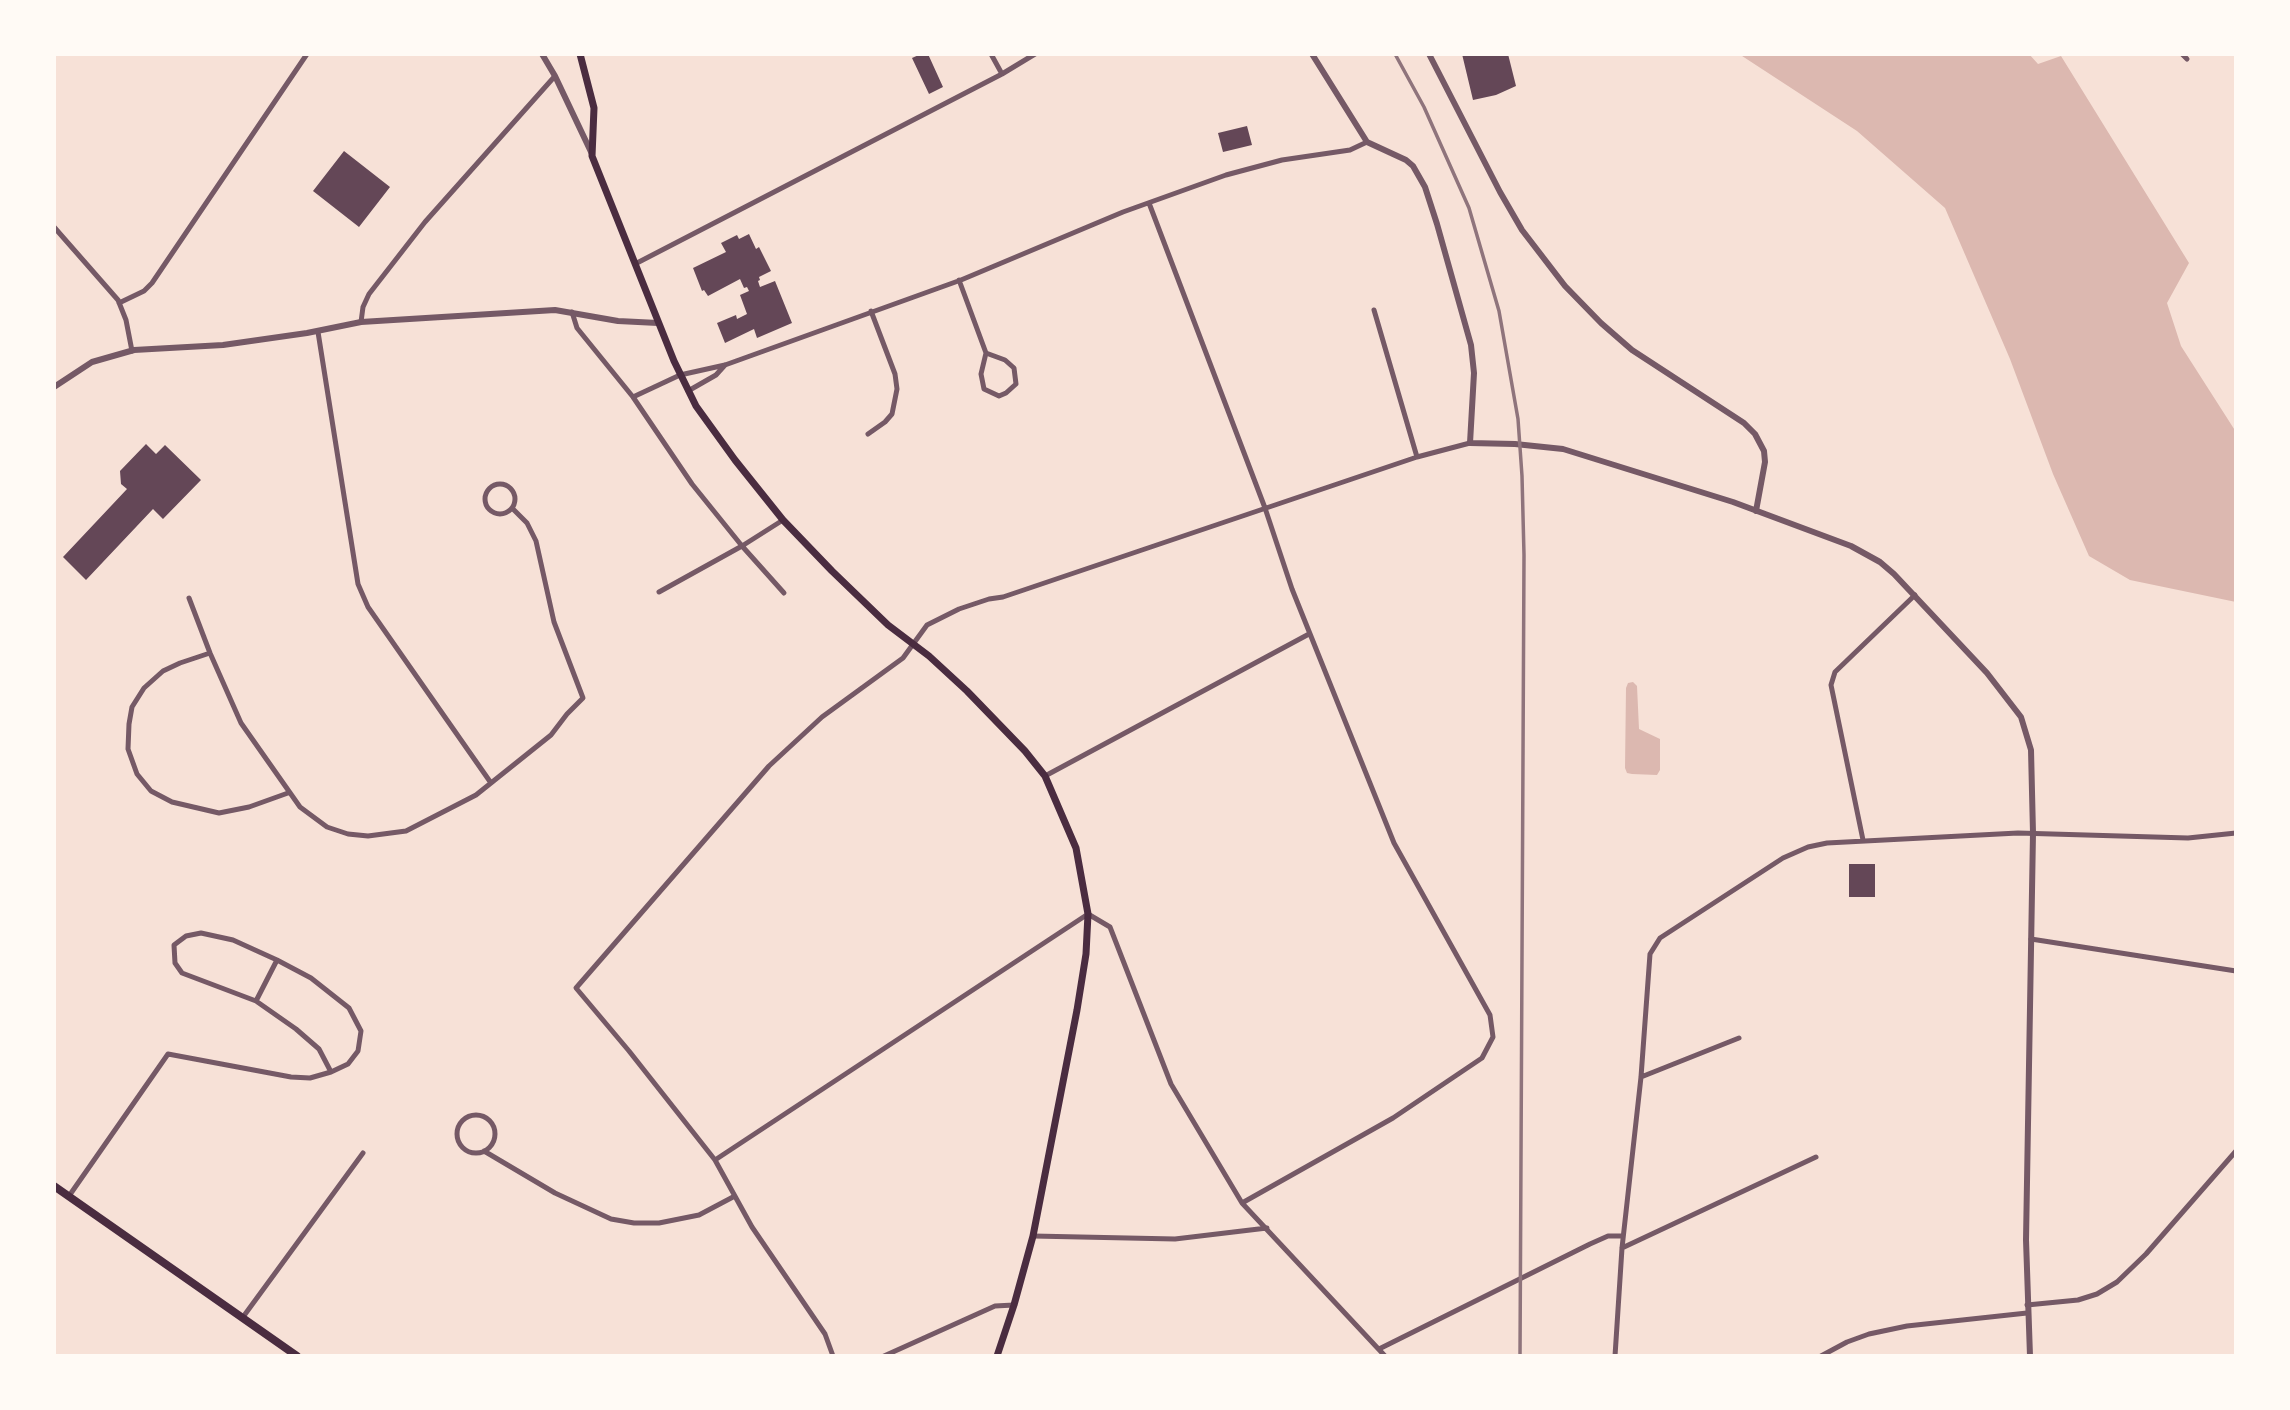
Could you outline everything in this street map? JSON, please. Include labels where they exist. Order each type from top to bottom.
[{"type":"main road","points":[[580,54],[594,108],[592,156],[688,391],[727,449],[783,520],[888,625],[967,691],[1045,776],[1076,848],[1088,914],[1086,954],[1033,1236],[997,1356]]},
{"type":"main road","points":[[54,1186],[297,1356]]},
{"type":"street","points":[[120,303],[144,291],[152,283],[307,54]]},
{"type":"street","points":[[542,54],[592,156]]},
{"type":"street","points":[[991,54],[1002,74]]},
{"type":"street","points":[[635,264],[1002,74],[1035,54]]},
{"type":"street","points":[[1312,54],[1367,142],[1406,160],[1413,166],[1425,187],[1471,345],[1474,373],[1470,443]]},
{"type":"street","points":[[1429,54],[1500,192],[1542,258],[1565,286],[1601,323],[1632,349],[1744,423],[1755,435],[1764,451],[1765,462],[1756,511]]},
{"type":"street","points":[[361,322],[363,307],[369,294],[427,220],[555,76]]},
{"type":"street","points":[[633,397],[680,375],[725,365],[960,280],[1149,203],[1226,175],[1282,160],[1350,150],[1367,142]]},
{"type":"street","points":[[1149,203],[1310,634],[1394,843],[1490,1015],[1493,1037],[1482,1058],[1392,1118],[1242,1203]]},
{"type":"street","points":[[54,227],[120,303],[132,351]]},
{"type":"street","points":[[960,280],[986,352],[981,374],[984,389],[999,396],[1016,384],[1014,368],[1005,359],[986,352]]},
{"type":"street","points":[[54,387],[92,362],[132,351],[223,345],[318,332],[361,322],[550,310],[618,321],[658,323]]},
{"type":"street","points":[[1374,310],[1417,457]]},
{"type":"street","points":[[572,312],[577,328],[633,397],[692,484],[784,593]]},
{"type":"street","points":[[868,434],[892,414],[897,389],[895,374],[871,312]]},
{"type":"street","points":[[318,332],[358,584],[368,607],[491,783]]},
{"type":"street","points":[[688,391],[716,375],[725,365]]},
{"type":"street","points":[[834,1356],[825,1334],[733,1197],[715,1160],[576,988],[769,766],[822,717],[903,657],[927,625],[959,609],[1003,597],[1417,457],[1470,443],[1563,449],[1756,511],[1867,554],[1894,574],[1915,595],[1994,681],[2021,717],[2031,750],[2033,833],[2027,1309],[2030,1356]]},
{"type":"street","points":[[495,485],[508,487],[514,494],[512,508],[504,514],[494,513],[485,501],[488,491],[495,485]]},
{"type":"street","points":[[189,598],[241,723],[300,807],[327,827],[348,834],[368,836],[406,831],[453,808],[491,783],[551,735],[567,713],[583,698],[554,622],[536,541],[527,523],[512,508]]},
{"type":"street","points":[[659,592],[783,520]]},
{"type":"street","points":[[1863,840],[1831,685],[1835,672],[1915,595]]},
{"type":"street","points":[[1045,776],[1310,634]]},
{"type":"street","points":[[210,653],[163,671],[144,688],[132,707],[128,749],[137,774],[150,791],[172,802],[219,813],[249,807],[288,793]]},
{"type":"street","points":[[1615,1356],[1623,1236],[1641,1077],[1650,954],[1654,945],[1670,929],[1783,858],[1808,847],[1863,840],[2033,833],[2188,838],[2236,833]]},
{"type":"street","points":[[715,1160],[1088,914],[1110,927],[1171,1084],[1242,1203],[1385,1356]]},
{"type":"street","points":[[69,1196],[168,1054],[291,1077],[310,1078],[331,1072],[348,1064],[358,1051],[361,1031],[349,1008],[311,978],[233,940],[201,933],[186,936],[174,945],[175,962],[182,973],[256,1001],[296,1029],[318,1049],[331,1072]]},
{"type":"street","points":[[2031,939],[2236,971]]},
{"type":"street","points":[[256,1001],[277,960]]},
{"type":"street","points":[[1641,1077],[1739,1038]]},
{"type":"street","points":[[484,1151],[494,1140],[493,1126],[483,1116],[468,1116],[458,1127],[459,1141],[469,1151],[484,1151],[555,1194],[611,1219],[659,1223],[699,1215],[733,1197]]},
{"type":"street","points":[[1821,1356],[1868,1334],[2027,1309],[2097,1294],[2117,1282],[2146,1254],[2236,1151]]},
{"type":"street","points":[[243,1317],[363,1153]]},
{"type":"street","points":[[1622,1248],[1816,1157]]},
{"type":"street","points":[[1033,1236],[1175,1239],[1268,1228]]},
{"type":"street","points":[[1379,1349],[1608,1236],[1623,1236]]},
{"type":"street","points":[[884,1356],[995,1306],[1014,1305]]},
{"type":"shaded area","points":[[1739,54],[2029,54],[2038,64],[2061,56],[2189,263],[2167,303],[2181,346],[2236,432],[2236,602],[2130,580],[2089,556],[2053,474],[2010,359],[1945,208],[1857,131]]},
{"type":"shaded area","points":[[1633,682],[1637,686],[1639,729],[1660,739],[1660,770],[1657,775],[1627,773],[1625,768],[1626,688],[1628,683]]},
{"type":"building","points":[[928,54],[943,87],[929,94],[912,58]]},
{"type":"building","points":[[1462,54],[1508,54],[1516,86],[1496,95],[1473,100]]},
{"type":"building","points":[[1247,126],[1252,145],[1223,152],[1218,133]]},
{"type":"building","points":[[344,151],[390,187],[359,227],[313,191]]},
{"type":"building","points":[[749,234],[771,271],[759,277],[760,287],[775,281],[792,323],[757,338],[754,329],[725,343],[717,323],[736,315],[737,319],[747,314],[740,295],[749,291],[747,287],[744,288],[740,279],[708,296],[702,291],[693,268],[726,252],[721,243],[737,235],[739,239]]},
{"type":"building","points":[[146,444],[156,454],[165,445],[201,480],[163,519],[153,509],[86,580],[63,557],[127,489],[121,484],[120,471]]},
{"type":"building","points":[[1849,864],[1875,864],[1875,897],[1849,897]]},
{"type":"railway","points":[[1395,54],[1424,107],[1469,208],[1499,311],[1518,419],[1524,555],[1520,1356]]}]
